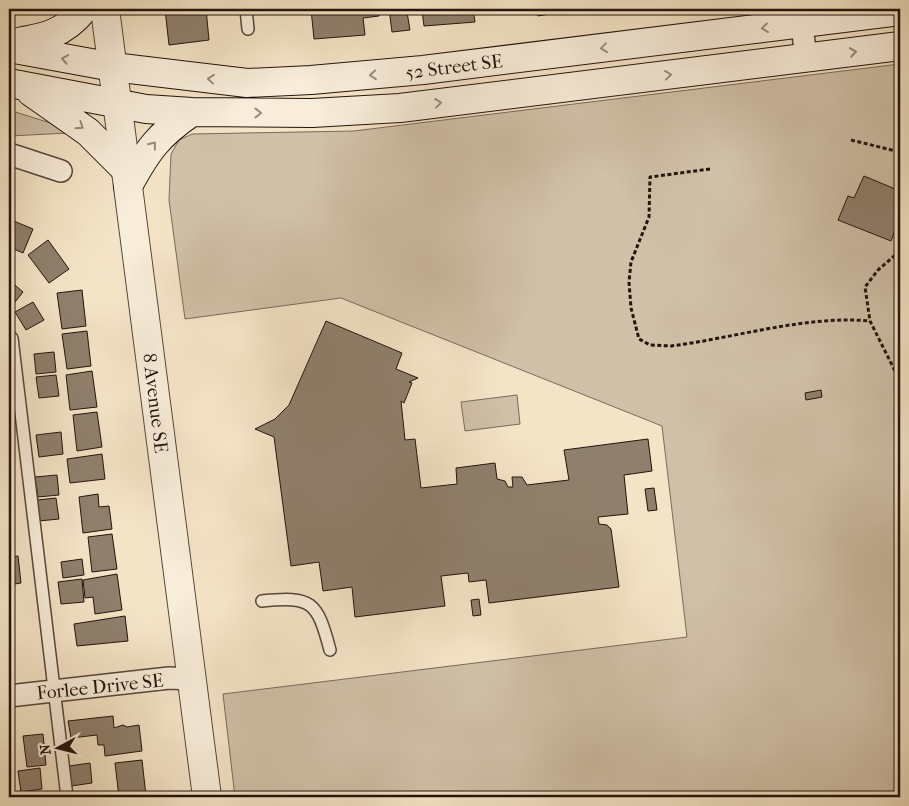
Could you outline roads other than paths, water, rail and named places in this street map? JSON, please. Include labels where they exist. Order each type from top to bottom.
[{"type":"main road","points":[[9,44],[50,36],[70,25],[84,9]]},
{"type":"main road","name":"8 Avenue SE","points":[[106,9],[207,797]]},
{"type":"main road","name":"52 Street SE","points":[[9,48],[113,67],[247,83],[311,80],[423,70],[801,16],[900,11]]},
{"type":"main road","name":"52 Street SE","points":[[18,86],[146,109],[192,112],[312,113],[400,108],[900,46]]},
{"type":"main road","points":[[18,86],[88,132],[127,178],[157,139],[192,112]]},
{"type":"street","points":[[801,16],[806,58]]},
{"type":"street","points":[[9,154],[60,171]]},
{"type":"street","name":"Forlee Drive SE","points":[[9,696],[169,678],[192,679]]},
{"type":"lane","points":[[246,9],[248,29]]},
{"type":"lane","points":[[9,336],[12,338],[67,797]]},
{"type":"lane","points":[[262,601],[293,598],[307,602],[317,611],[324,627],[330,650]]}]
